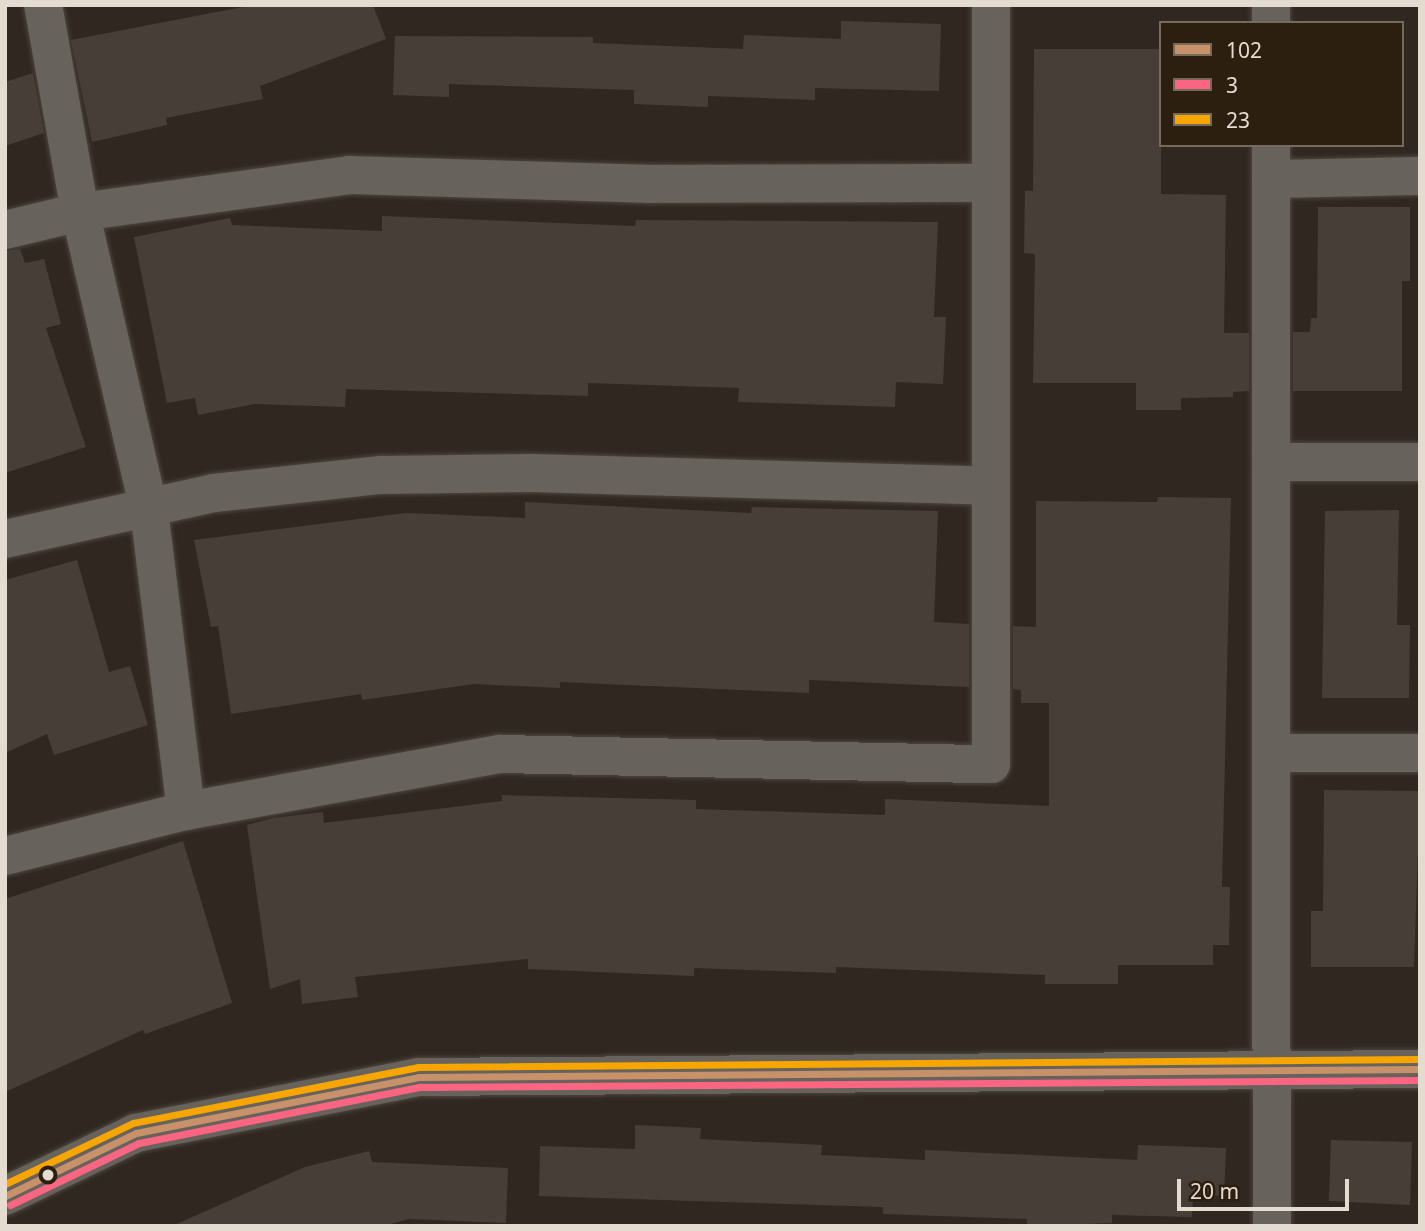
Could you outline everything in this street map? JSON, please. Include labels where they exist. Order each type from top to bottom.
[{"type":"street","points":[[43,5],[80,212],[149,510],[186,811]]},
{"type":"street","points":[[5,856],[186,811],[500,754],[991,764],[991,5]]},
{"type":"street","points":[[1272,1226],[1271,162],[1420,176]]},
{"type":"street","points":[[5,230],[80,212],[349,175],[646,184],[991,183]]},
{"type":"street","points":[[1271,462],[1420,463]]},
{"type":"street","points":[[5,540],[149,510],[214,493],[381,475],[532,473],[991,486]]},
{"type":"street","points":[[1271,753],[1420,753]]},
{"type":"street","points":[[5,1196],[136,1133],[419,1077],[1420,1069]]},
{"type":"building","points":[[253,5],[373,5],[386,39],[260,86],[263,99],[166,118],[167,125],[92,142],[71,40]]},
{"type":"building","points":[[841,21],[941,24],[939,91],[815,88],[815,100],[708,96],[708,107],[634,104],[634,90],[449,84],[449,97],[393,95],[395,36],[593,37],[593,43],[743,49],[744,35],[841,39]]},
{"type":"building","points":[[1034,49],[1159,49],[1161,194],[1226,195],[1224,333],[1249,333],[1249,391],[1233,392],[1233,397],[1181,398],[1181,410],[1136,410],[1136,383],[1033,383],[1035,254],[1024,253],[1025,191],[1033,191]]},
{"type":"building","points":[[33,73],[44,133],[5,146],[5,82]]},
{"type":"building","points":[[1318,207],[1410,207],[1410,281],[1402,281],[1402,391],[1293,391],[1293,332],[1310,332],[1311,318],[1317,318]]},
{"type":"building","points":[[382,216],[635,226],[636,220],[938,222],[934,317],[946,317],[943,384],[896,382],[895,407],[738,402],[739,388],[588,383],[588,396],[346,389],[345,407],[255,404],[198,415],[195,398],[167,403],[134,237],[230,218],[232,225],[382,231]]},
{"type":"building","points":[[20,249],[25,263],[44,259],[61,324],[46,328],[86,447],[5,473],[5,251]]},
{"type":"building","points":[[1158,497],[1231,498],[1222,887],[1230,887],[1229,945],[1213,945],[1213,965],[1118,965],[1118,984],[1045,984],[1045,975],[836,967],[836,973],[694,968],[694,976],[528,969],[528,959],[355,977],[358,997],[302,1004],[300,979],[270,989],[247,825],[273,818],[323,812],[324,823],[502,801],[502,795],[696,800],[696,809],[885,815],[885,799],[1049,806],[1049,703],[1021,703],[1021,690],[1013,689],[1013,626],[1036,627],[1036,501],[1157,502]]},
{"type":"building","points":[[525,502],[751,513],[752,507],[938,511],[934,622],[969,624],[969,687],[809,680],[809,693],[560,682],[560,688],[474,684],[362,700],[361,694],[231,714],[218,626],[211,627],[194,540],[406,513],[525,518]]},
{"type":"building","points":[[1399,510],[1397,625],[1410,625],[1409,698],[1322,698],[1325,511]]},
{"type":"building","points":[[77,560],[109,672],[130,666],[148,725],[54,755],[47,734],[5,753],[5,580]]},
{"type":"building","points":[[1324,790],[1420,791],[1414,967],[1311,967],[1311,911],[1323,911]]},
{"type":"building","points":[[183,841],[232,1003],[145,1034],[143,1030],[5,1092],[5,899]]},
{"type":"building","points":[[635,1125],[701,1128],[700,1139],[822,1145],[821,1155],[925,1160],[925,1150],[1137,1160],[1138,1145],[1226,1148],[1224,1196],[1193,1195],[1192,1217],[1112,1215],[1112,1223],[1027,1226],[1027,1219],[883,1214],[883,1207],[539,1196],[540,1146],[635,1149]]},
{"type":"building","points":[[1331,1140],[1412,1142],[1410,1205],[1329,1201]]},
{"type":"building","points":[[369,1151],[372,1162],[508,1168],[506,1223],[409,1219],[383,1226],[172,1226],[305,1167]]},
{"type":"transit line","name":"23","points":[[5,1184],[133,1123],[418,1067],[1420,1059]]},
{"type":"transit line","name":"102","points":[[5,1196],[136,1133],[419,1077],[1420,1069]]},
{"type":"transit line","name":"3","points":[[10,1205],[139,1143],[420,1087],[1420,1080]]}]
